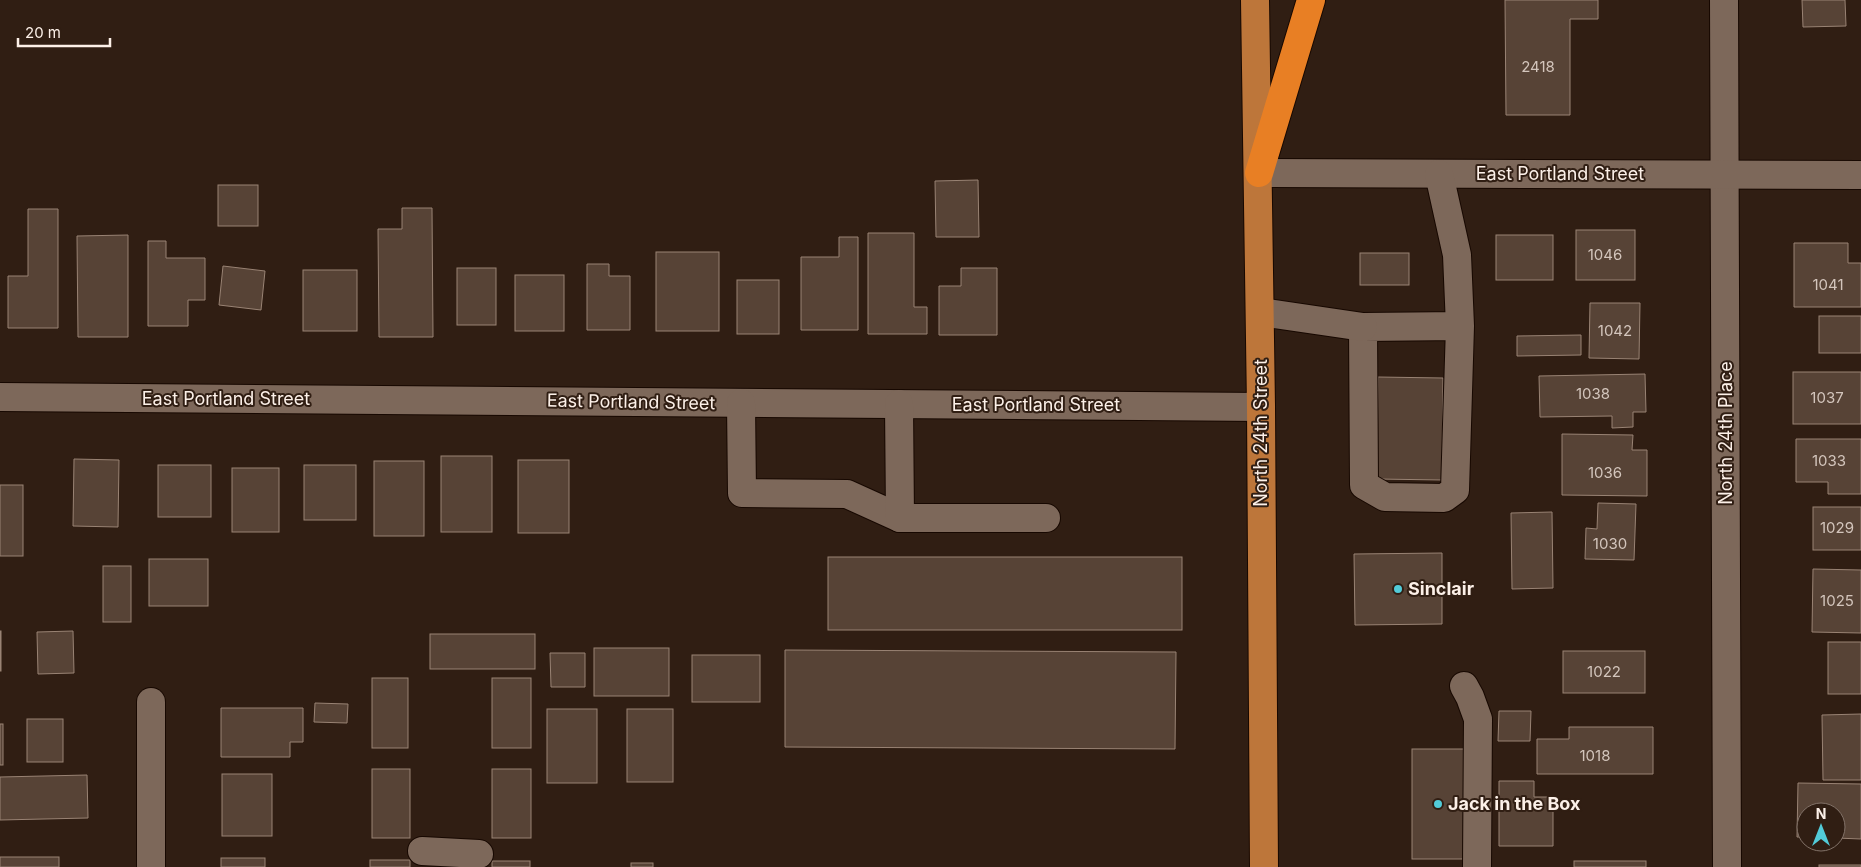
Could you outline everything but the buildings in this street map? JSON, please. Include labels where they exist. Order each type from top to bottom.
[{"type":"highway","points":[[1259,173],[1311,0]]},
{"type":"main road","name":"North 24th Street","points":[[1255,0],[1259,173],[1264,867]]},
{"type":"street","name":"North 24th Place","points":[[1724,0],[1727,867]]},
{"type":"street","name":"East Portland Street","points":[[1259,173],[1861,175]]},
{"type":"street","points":[[1363,327],[1364,484],[1385,497],[1444,498],[1455,490],[1460,326],[1458,255],[1440,174]]},
{"type":"street","points":[[1260,312],[1363,327],[1460,326]]},
{"type":"street","name":"East Portland Street","points":[[0,397],[1261,407]]},
{"type":"street","points":[[741,403],[742,493],[847,494],[900,518],[1046,518]]},
{"type":"street","points":[[899,404],[900,518]]},
{"type":"street","points":[[1464,686],[1478,719],[1477,867]]},
{"type":"street","points":[[151,702],[151,867]]},
{"type":"street","points":[[422,852],[479,854]]},
{"type":"place","name":"Sinclair","points":[[1398,589]]},
{"type":"place","name":"Jack in the Box","points":[[1438,804]]}]
